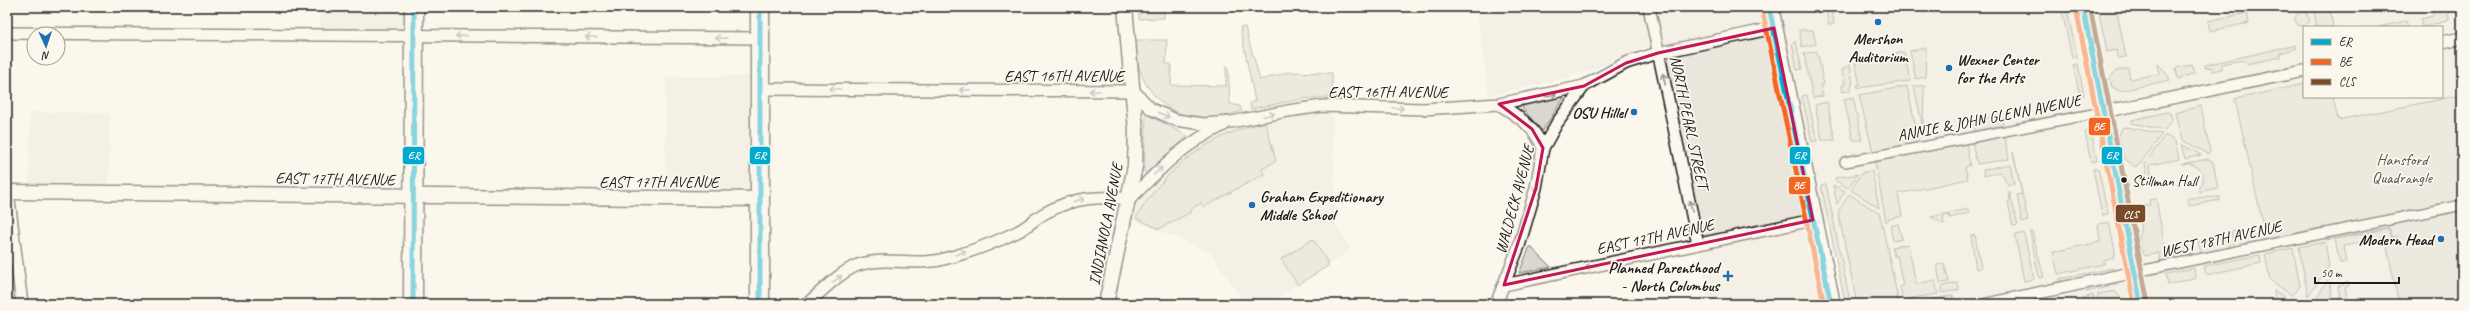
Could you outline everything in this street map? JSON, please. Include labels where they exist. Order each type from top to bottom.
[{"type":"main road","points":[[413,304],[414,7]]},
{"type":"main road","points":[[760,7],[760,304]]},
{"type":"main road","points":[[1769,7],[1831,304]]},
{"type":"street","name":"INDIANOLA AVENUE","points":[[1106,304],[1116,252],[1130,199],[1135,166],[1136,130],[1134,92],[1129,72],[1125,7]]},
{"type":"street","name":"NORTH PEARL STREET","points":[[1649,7],[1698,244]]},
{"type":"street","points":[[2083,7],[2141,304]]},
{"type":"street","name":"EAST 16TH AVENUE","points":[[760,88],[1134,92],[1151,109],[1176,120],[1203,124],[1231,122],[1288,110],[1322,106],[1423,109],[1499,104],[1541,97],[1584,86],[1626,63],[1658,53],[1774,28]]},
{"type":"street","points":[[7,33],[760,38]]},
{"type":"street","points":[[2443,42],[2462,38]]},
{"type":"street","name":"ANNIE & JOHN GLENN AVENUE","points":[[1845,162],[2103,112],[2303,70]]},
{"type":"street","name":"WALDECK AVENUE","points":[[1496,303],[1519,246],[1536,188],[1543,148],[1557,123],[1584,86]]},
{"type":"street","points":[[1499,104],[1525,120],[1539,138],[1543,148]]},
{"type":"street","points":[[807,304],[856,266],[868,262],[939,260],[1005,237],[1029,226],[1046,212],[1076,200],[1092,197],[1130,199],[1173,156],[1197,138],[1231,122]]},
{"type":"street","points":[[8,192],[22,304]]},
{"type":"street","name":"EAST 17TH AVENUE","points":[[8,192],[760,198]]},
{"type":"street","name":"WEST 18TH AVENUE","points":[[1987,304],[2462,205]]},
{"type":"street","name":"EAST 17TH AVENUE","points":[[1504,285],[1813,220]]},
{"type":"highlighted area","points":[[1774,28],[1813,220],[1504,285],[1536,188],[1543,148],[1532,129],[1499,104],[1584,86],[1626,63],[1658,53]]},
{"type":"shaded area","points":[[320,7],[410,7],[410,32],[320,32]]},
{"type":"shaded area","points":[[1476,7],[2462,7],[2462,304],[1845,304],[1827,217],[1802,223],[1819,304],[1710,304],[1658,53],[1648,46],[1605,65],[1567,78],[1489,96]]},
{"type":"shaded area","points":[[666,76],[764,76],[763,202],[665,203]]},
{"type":"shaded area","points":[[1332,109],[1336,224],[1351,250],[1268,304],[1245,304],[1211,253],[1125,216],[1130,199],[1173,156],[1231,122]]},
{"type":"shaded area","points":[[30,112],[110,113],[109,187],[29,185]]},
{"type":"green space","points":[[975,7],[1009,7],[1009,9],[975,9]]},
{"type":"green space","points":[[1139,7],[1164,7],[1164,18],[1139,19]]},
{"type":"green space","points":[[1825,7],[1831,7],[1834,24],[1829,25]]},
{"type":"green space","points":[[2073,7],[2076,7],[2094,93],[2091,94]]},
{"type":"green space","points":[[2098,7],[2116,7],[2126,57],[2118,58],[2116,50],[2107,52]]},
{"type":"green space","points":[[2329,7],[2333,26],[2316,26],[2314,8]]},
{"type":"green space","points":[[2432,7],[2448,7],[2449,19],[2443,22],[2422,26],[2421,19],[2433,16]]},
{"type":"green space","points":[[2067,10],[2077,57],[2072,58],[2062,11]]},
{"type":"green space","points":[[2302,12],[2307,14],[2309,19],[2307,24],[2302,26],[2297,24],[2295,19],[2297,14]]},
{"type":"green space","points":[[2247,13],[2249,23],[2210,31],[2208,21]]},
{"type":"green space","points":[[2406,21],[2408,26],[2383,26]]},
{"type":"green space","points":[[1240,27],[1245,27],[1260,80],[1288,72],[1332,73],[1332,97],[1302,99],[1251,109],[1250,103],[1255,101]]},
{"type":"green space","points":[[1799,30],[1813,30],[1816,44],[1802,47]]},
{"type":"green space","points":[[1137,40],[1167,40],[1166,64],[1171,64],[1171,85],[1226,86],[1226,66],[1228,67],[1230,104],[1240,106],[1242,111],[1206,119],[1191,117],[1164,105],[1154,95],[1140,70],[1137,55]]},
{"type":"green space","points":[[1796,42],[1802,69],[1797,70],[1792,43]]},
{"type":"green space","points":[[2296,45],[2297,48],[2280,53],[2281,57],[2246,64],[2244,60],[2222,64],[2222,69],[2213,71],[2211,67],[2205,68],[2205,65]]},
{"type":"green space","points":[[1926,48],[1925,77],[1916,79],[1910,51]]},
{"type":"green space","points":[[1817,51],[1824,85],[1820,85],[1823,96],[1813,98],[1804,54]]},
{"type":"green space","points":[[1904,52],[1910,81],[1858,88],[1857,85],[1860,85],[1855,63]]},
{"type":"green space","points":[[1850,64],[1853,85],[1851,85],[1851,90],[1843,92],[1842,85],[1845,85],[1842,70]]},
{"type":"green space","points":[[2078,64],[2084,95],[2080,96],[2073,65]]},
{"type":"green space","points":[[2158,64],[2165,71],[2170,80],[2120,91],[2112,87],[2110,78],[2116,71],[2128,68],[2130,79],[2159,74]]},
{"type":"green space","points":[[2192,65],[2194,73],[2178,79],[2176,68]]},
{"type":"green space","name":"Hansford Quadrangle","points":[[2303,84],[2303,98],[2333,98],[2338,120],[2462,95],[2462,304],[2399,304],[2385,238],[2344,246],[2347,262],[2340,263],[2335,239],[2389,229],[2391,238],[2398,237],[2391,237],[2389,228],[2327,240],[2324,227],[2263,240],[2262,234],[2269,233],[2268,224],[2263,225],[2235,99]]},
{"type":"green space","points":[[1907,86],[1919,142],[1873,152],[1859,95]]},
{"type":"green space","points":[[1914,86],[1924,86],[1923,129]]},
{"type":"green space","points":[[1807,95],[1817,141],[1812,142],[1802,96]]},
{"type":"green space","points":[[1559,96],[1564,98],[1542,131],[1522,108],[1524,105]]},
{"type":"green space","points":[[1853,97],[1862,140],[1853,140],[1844,99]]},
{"type":"green space","points":[[1827,102],[1835,140],[1822,140],[1815,105]]},
{"type":"green space","points":[[2201,106],[2210,151],[2208,154],[2182,140],[2175,113]]},
{"type":"green space","points":[[2167,112],[2170,113],[2172,119],[2165,130],[2131,123],[2132,120]]},
{"type":"green space","points":[[1146,114],[1188,136],[1147,174],[1144,172]]},
{"type":"green space","points":[[2001,115],[2003,125],[1975,131],[1973,121]]},
{"type":"green space","points":[[1265,122],[1276,161],[1262,169],[1264,174],[1204,207],[1201,203],[1190,210],[1191,212],[1159,229],[1136,218],[1161,184],[1190,156],[1225,135]]},
{"type":"green space","points":[[2127,127],[2162,134],[2139,165],[2135,167],[2124,158],[2119,135],[2122,128]]},
{"type":"green space","points":[[2091,130],[2097,161],[2091,162],[2085,132]]},
{"type":"green space","points":[[2165,135],[2175,141],[2179,159],[2150,165],[2151,175],[2147,176],[2145,164]]},
{"type":"green space","points":[[2004,136],[2009,159],[1977,164],[1972,142]]},
{"type":"green space","points":[[1966,143],[1970,165],[1965,167],[1968,179],[1898,194],[1902,216],[1889,219],[1886,222],[1875,162]]},
{"type":"green space","points":[[2181,144],[2201,155],[2185,159]]},
{"type":"green space","points":[[2013,152],[2028,221],[2022,222],[2017,195],[2022,194]]},
{"type":"green space","points":[[2106,157],[2114,197],[2111,198],[2103,158]]},
{"type":"green space","points":[[2208,159],[2213,162],[2218,188],[2198,192],[2203,181],[2203,176],[2200,169],[2194,165],[2181,164]]},
{"type":"green space","points":[[2010,164],[2014,184],[2008,185],[2001,172],[1984,176],[1983,170]]},
{"type":"green space","points":[[2098,168],[2108,214],[2102,215],[2093,169]]},
{"type":"green space","points":[[1872,171],[1879,208],[1851,190],[1863,172]]},
{"type":"green space","points":[[1858,174],[1848,188],[1835,180],[1835,178]]},
{"type":"green space","points":[[1826,184],[1850,302],[1845,303],[1821,185]]},
{"type":"green space","points":[[1833,185],[1845,191],[1837,204]]},
{"type":"green space","points":[[2009,191],[2018,225],[2013,226],[2008,202],[2010,201]]},
{"type":"green space","points":[[1849,194],[1880,214],[1899,304],[1857,304],[1838,212]]},
{"type":"green space","points":[[2220,197],[2220,200],[2189,206],[2188,198]]},
{"type":"green space","points":[[2156,199],[2165,249],[2188,245],[2190,255],[2160,261],[2159,253],[2145,256],[2140,243],[2143,206],[2150,204],[2149,200]]},
{"type":"green space","points":[[1968,209],[1969,213],[1950,218],[1949,215],[1943,217],[1944,224],[1931,217]]},
{"type":"green space","points":[[2114,213],[2117,213],[2125,253],[2122,253]]},
{"type":"green space","points":[[2109,222],[2115,251],[2113,258],[2104,261],[2104,264],[2058,274],[2053,252],[2100,242],[2098,224]]},
{"type":"green space","points":[[1898,224],[1902,239],[1893,241],[1890,226]]},
{"type":"green space","points":[[2240,230],[2242,239],[2258,235],[2260,241],[2234,246],[2231,232]]},
{"type":"green space","points":[[2030,232],[2032,232],[2044,277],[2039,278]]},
{"type":"green space","points":[[2024,233],[2034,279],[2024,281],[2015,235]]},
{"type":"green space","points":[[1975,235],[1981,268],[1976,269],[1971,236]]},
{"type":"green space","points":[[2228,236],[2230,247],[2201,253],[2198,242]]},
{"type":"green space","points":[[1313,239],[1329,265],[1298,285],[1281,259]]},
{"type":"green space","points":[[2325,242],[2329,266],[2308,296],[2299,247]]},
{"type":"green space","points":[[1908,244],[1916,284],[1935,280],[1938,294],[1903,301],[1900,287],[1903,286],[1897,256],[1894,256],[1892,247]]},
{"type":"green space","points":[[1530,246],[1551,267],[1519,273]]},
{"type":"green space","points":[[2293,248],[2300,286],[2293,296],[2270,280],[2265,254]]},
{"type":"green space","points":[[2260,255],[2261,263],[2206,275],[2204,266]]},
{"type":"green space","points":[[7,259],[12,304],[7,304]]},
{"type":"green space","points":[[1944,263],[1949,282],[1940,283],[1937,265]]},
{"type":"green space","points":[[2113,268],[2115,271],[2063,282],[2059,279]]},
{"type":"green space","points":[[2194,268],[2196,277],[2168,285],[2166,274]]},
{"type":"green space","points":[[2327,281],[2330,283],[2332,295],[2329,300],[2318,300],[2318,296]]},
{"type":"green space","points":[[2348,282],[2349,286],[2345,287],[2348,304],[2341,304],[2338,286]]},
{"type":"green space","points":[[1958,283],[1959,290],[1942,293],[1942,286]]},
{"type":"green space","points":[[2118,283],[2118,285],[2086,292],[2089,289]]},
{"type":"green space","points":[[2274,290],[2291,302],[2290,304],[2276,304]]},
{"type":"green space","points":[[2115,291],[2120,297],[2114,304],[2098,304],[2098,294]]},
{"type":"green space","points":[[1953,295],[1954,298],[1924,304],[1912,304]]},
{"type":"green space","points":[[2093,295],[2095,304],[2084,304],[2083,298]]},
{"type":"transit line","name":"ER","points":[[413,304],[414,7]]},
{"type":"transit line","name":"ER","points":[[760,7],[760,304]]},
{"type":"transit line","name":"ER","points":[[1769,7],[1831,304]]},
{"type":"transit line","name":"ER","points":[[2083,7],[2141,304]]},
{"type":"transit line","name":"CLS","points":[[2090,7],[2148,303]]},
{"type":"transit line","name":"BE","points":[[1762,8],[1824,304]]},
{"type":"transit line","name":"BE","points":[[2076,8],[2134,304]]},
{"type":"place","name":"Mershon Auditorium","points":[[1878,22]]},
{"type":"place","name":"Wexner Center for the Arts","points":[[1949,68]]},
{"type":"place","name":"OSU Hillel","points":[[1634,112]]},
{"type":"place","name":"Stillman Hall","points":[[2124,180]]},
{"type":"place","name":"Graham Expeditionary Middle School","points":[[1252,205]]},
{"type":"place","name":"Modern Head","points":[[2441,239]]},
{"type":"place","name":"Planned Parenthood - North Columbus","points":[[1728,276]]}]
